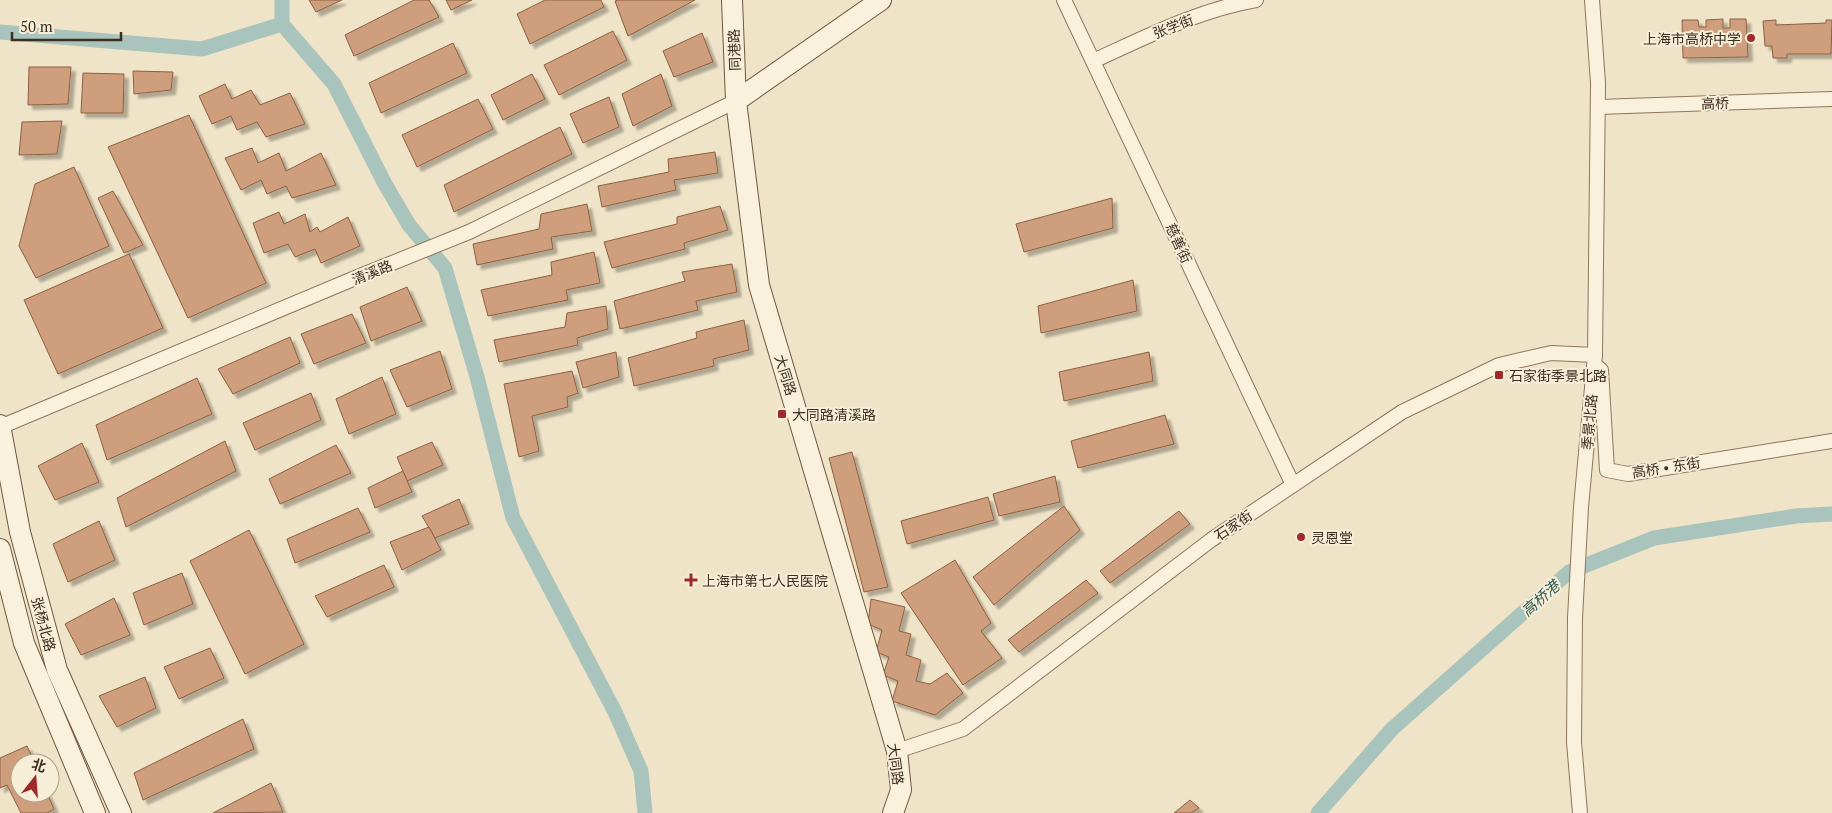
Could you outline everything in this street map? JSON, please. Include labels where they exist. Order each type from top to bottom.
[{"type":"street","name":"同港路","points":[[732,0],[736,101]]},
{"type":"street","points":[[736,101],[881,0]]},
{"type":"street","name":"慈善街","points":[[1064,0],[1293,485]]},
{"type":"street","name":"张学街","points":[[1093,61],[1173,24],[1240,3],[1256,0]]},
{"type":"street","name":"季景北路","points":[[1580,813],[1574,742],[1575,618],[1581,507],[1594,360],[1598,83],[1592,0]]},
{"type":"street","name":"高桥","points":[[1598,106],[1832,99]]},
{"type":"street","name":"清溪路","points":[[0,427],[470,232],[736,101]]},
{"type":"street","name":"大同路","points":[[736,101],[759,284],[897,751],[900,790],[894,813]]},
{"type":"street","name":"石家街","points":[[897,751],[962,728],[1212,540],[1402,412],[1499,365],[1551,353],[1594,360]]},
{"type":"street","name":"高桥 • 东街","points":[[1594,360],[1602,370],[1608,470],[1628,474],[1832,440]]},
{"type":"street","name":"张杨北路","points":[[0,427],[20,532],[57,670],[121,813]]},
{"type":"street","name":"张杨北路","points":[[0,549],[24,643],[95,813]]},
{"type":"building","points":[[309,0],[342,0],[316,12]]},
{"type":"building","points":[[414,0],[429,0],[439,17],[354,56],[345,35]]},
{"type":"building","points":[[446,0],[472,0],[451,10]]},
{"type":"building","points":[[545,0],[601,0],[604,7],[530,44],[517,14]]},
{"type":"building","points":[[695,0],[628,36],[615,1]]},
{"type":"building","points":[[1723,19],[1723,28],[1730,28],[1730,19],[1746,19],[1748,57],[1683,58],[1682,20],[1698,20],[1699,27],[1706,27],[1706,20]]},
{"type":"building","points":[[1776,20],[1776,25],[1826,23],[1826,20],[1832,20],[1831,54],[1787,54],[1787,58],[1773,58],[1772,46],[1765,46],[1763,21]]},
{"type":"building","points":[[613,31],[627,60],[559,95],[544,65]]},
{"type":"building","points":[[702,33],[713,62],[674,77],[663,51]]},
{"type":"building","points":[[453,43],[467,73],[381,113],[369,83]]},
{"type":"building","points":[[29,67],[71,67],[68,104],[28,105]]},
{"type":"building","points":[[133,71],[173,72],[171,90],[134,94]]},
{"type":"building","points":[[83,73],[124,74],[123,113],[81,113]]},
{"type":"building","points":[[532,74],[545,99],[503,120],[491,95]]},
{"type":"building","points":[[661,74],[672,106],[633,126],[622,94]]},
{"type":"building","points":[[225,84],[232,99],[251,90],[260,105],[290,93],[305,124],[266,137],[257,122],[237,130],[231,116],[212,124],[199,96]]},
{"type":"building","points":[[609,97],[619,127],[583,143],[570,114]]},
{"type":"building","points":[[478,99],[493,129],[417,167],[402,135]]},
{"type":"building","points":[[189,115],[266,283],[188,318],[108,147]]},
{"type":"building","points":[[62,121],[57,154],[19,155],[22,122]]},
{"type":"building","points":[[560,127],[572,154],[454,212],[444,185]]},
{"type":"building","points":[[252,148],[258,163],[279,153],[286,171],[321,153],[336,185],[292,198],[286,186],[267,194],[261,180],[241,190],[225,158]]},
{"type":"building","points":[[715,152],[718,173],[674,180],[676,190],[602,207],[598,186],[669,172],[668,159]]},
{"type":"building","points":[[74,167],[109,246],[36,278],[19,246],[35,184]]},
{"type":"building","points":[[113,191],[143,245],[124,253],[98,198]]},
{"type":"building","points":[[1112,198],[1113,228],[1024,252],[1016,224]]},
{"type":"building","points":[[587,204],[592,231],[551,237],[553,249],[477,265],[473,244],[539,229],[541,214]]},
{"type":"building","points":[[720,206],[728,230],[684,243],[685,249],[612,268],[604,242],[677,224],[677,217]]},
{"type":"building","points":[[279,212],[284,224],[305,214],[310,232],[317,227],[320,232],[348,217],[360,246],[321,263],[315,249],[295,257],[288,244],[264,253],[253,223]]},
{"type":"building","points":[[594,252],[600,283],[566,290],[568,300],[488,316],[481,290],[552,275],[551,262]]},
{"type":"building","points":[[129,254],[163,328],[58,374],[24,300]]},
{"type":"building","points":[[732,264],[737,292],[696,301],[698,310],[620,329],[614,301],[685,281],[682,272]]},
{"type":"building","points":[[1133,280],[1137,311],[1041,333],[1038,306]]},
{"type":"building","points":[[407,287],[422,321],[371,341],[360,307]]},
{"type":"building","points":[[606,306],[608,329],[577,338],[578,345],[499,362],[494,340],[565,327],[567,313]]},
{"type":"building","points":[[352,314],[366,343],[314,364],[301,334]]},
{"type":"building","points":[[744,320],[749,350],[713,359],[714,366],[634,386],[628,358],[697,338],[696,332]]},
{"type":"building","points":[[290,337],[300,363],[233,394],[218,369]]},
{"type":"building","points":[[440,351],[452,389],[407,407],[390,370]]},
{"type":"building","points":[[616,352],[619,377],[583,388],[576,362]]},
{"type":"building","points":[[1149,352],[1153,381],[1064,401],[1059,372]]},
{"type":"building","points":[[572,371],[578,393],[567,397],[568,407],[532,416],[539,451],[519,457],[504,384]]},
{"type":"building","points":[[382,377],[396,414],[349,434],[336,399]]},
{"type":"building","points":[[197,378],[212,414],[107,460],[96,425]]},
{"type":"building","points":[[311,393],[321,420],[255,450],[243,423]]},
{"type":"building","points":[[1165,415],[1174,444],[1078,468],[1071,441]]},
{"type":"building","points":[[225,441],[236,471],[126,527],[117,498]]},
{"type":"building","points":[[432,442],[443,465],[407,481],[397,457]]},
{"type":"building","points":[[82,443],[99,482],[55,500],[38,466]]},
{"type":"building","points":[[336,445],[351,473],[280,504],[269,479]]},
{"type":"building","points":[[852,452],[888,587],[864,592],[829,458]]},
{"type":"building","points":[[403,471],[412,492],[375,508],[368,488]]},
{"type":"building","points":[[1055,476],[1060,502],[999,516],[993,494]]},
{"type":"building","points":[[988,497],[994,520],[907,544],[901,521]]},
{"type":"building","points":[[459,499],[469,524],[435,538],[422,516]]},
{"type":"building","points":[[1064,506],[1080,530],[994,605],[973,577]]},
{"type":"building","points":[[358,508],[370,532],[295,563],[287,539]]},
{"type":"building","points":[[1179,511],[1190,524],[1110,583],[1100,571]]},
{"type":"building","points":[[99,521],[115,560],[68,582],[53,544]]},
{"type":"building","points":[[429,527],[441,550],[402,570],[390,542]]},
{"type":"building","points":[[249,530],[304,644],[245,674],[190,561]]},
{"type":"building","points":[[955,560],[991,623],[981,631],[1002,658],[963,685],[901,593]]},
{"type":"building","points":[[384,565],[394,587],[327,617],[315,596]]},
{"type":"building","points":[[182,573],[193,604],[144,625],[133,593]]},
{"type":"building","points":[[1086,580],[1098,593],[1019,652],[1008,640]]},
{"type":"building","points":[[114,598],[130,635],[81,655],[65,624]]},
{"type":"building","points":[[871,599],[905,607],[899,631],[911,634],[906,655],[921,660],[916,681],[930,684],[947,673],[963,693],[935,715],[892,701],[898,681],[883,675],[889,657],[876,652],[882,630],[868,624]]},
{"type":"building","points":[[210,648],[224,678],[179,699],[164,667]]},
{"type":"building","points":[[145,677],[156,708],[117,727],[99,696]]},
{"type":"building","points":[[243,719],[254,749],[143,800],[134,773]]},
{"type":"building","points":[[27,746],[30,753],[11,753]]},
{"type":"building","points":[[10,754],[10,791],[7,785],[0,788],[0,758]]},
{"type":"building","points":[[271,783],[283,812],[213,813]]},
{"type":"building","points":[[1190,800],[1199,808],[1191,813],[1174,813]]},
{"type":"building","points":[[16,803],[51,803],[54,809],[47,813],[21,813]]},
{"type":"waterway","points":[[282,0],[282,24],[334,84],[385,184],[409,225],[445,268],[477,377],[513,518],[615,712],[641,771],[645,813]]},
{"type":"waterway","points":[[0,32],[202,49],[282,24]]},
{"type":"waterway","name":"高桥港","points":[[1318,813],[1392,729],[1569,572],[1654,538],[1796,516],[1832,514]]},
{"type":"place","name":"上海市高桥中学","points":[[1751,38]]},
{"type":"place","name":"石家街季景北路","points":[[1499,375]]},
{"type":"place","name":"大同路清溪路","points":[[782,414]]},
{"type":"place","name":"灵恩堂","points":[[1301,537]]},
{"type":"place","name":"上海市第七人民医院","points":[[691,580]]}]
